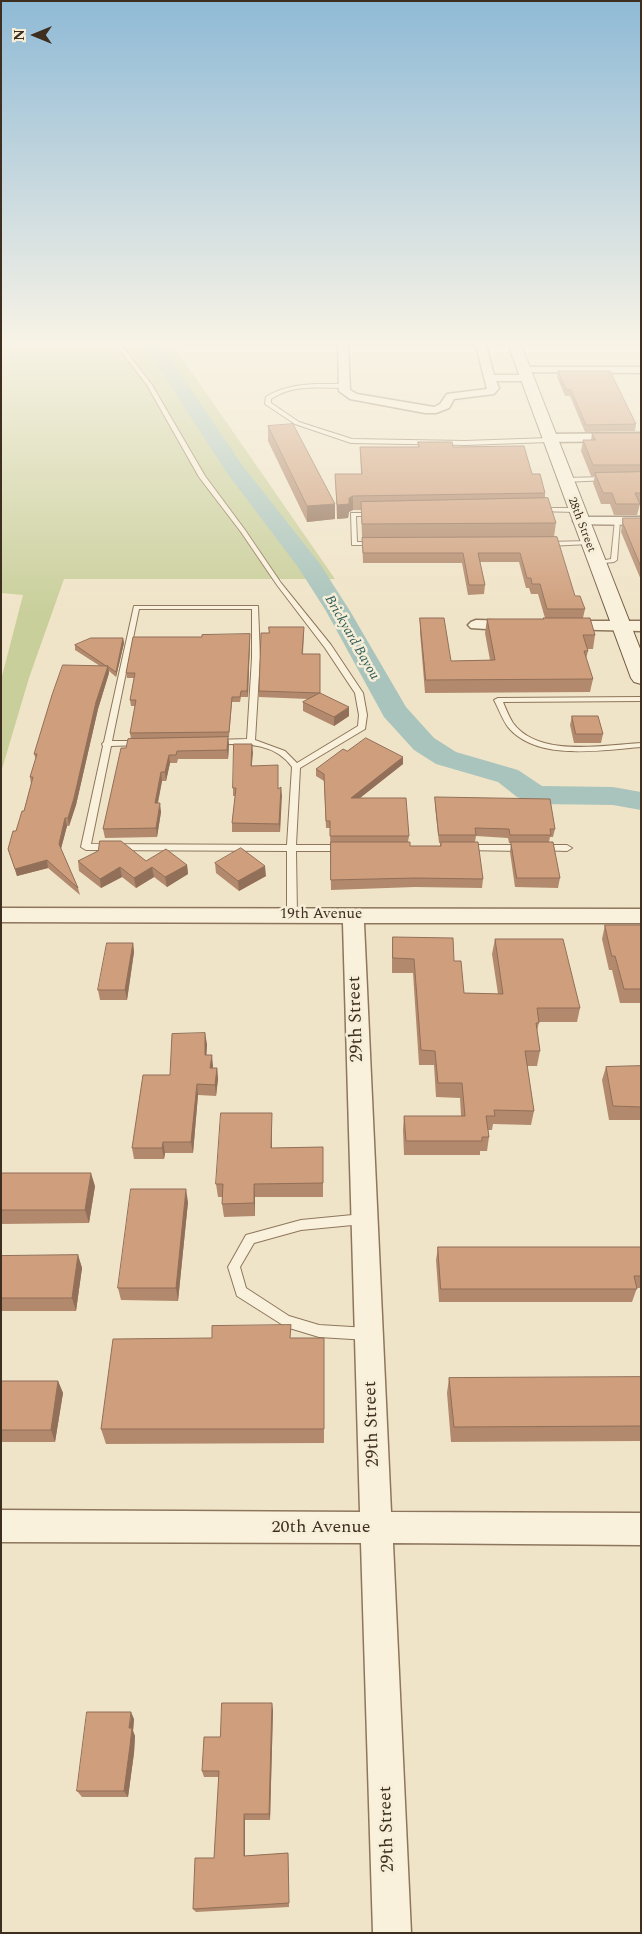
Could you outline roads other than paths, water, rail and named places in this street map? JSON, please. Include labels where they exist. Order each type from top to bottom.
[{"type":"main road","name":"28th Street","points":[[546,432],[641,678]]},
{"type":"street","points":[[548,439],[641,438]]},
{"type":"street","points":[[578,515],[617,521],[641,521]]},
{"type":"street","points":[[476,626],[533,626]]},
{"type":"street","points":[[553,626],[641,626]]},
{"type":"street","name":"19th Avenue","points":[[1,915],[641,916]]},
{"type":"street","name":"29th Street","points":[[353,915],[392,1933]]},
{"type":"street","name":"20th Avenue","points":[[1,1526],[641,1529]]},
{"type":"lane","points":[[176,432],[202,477],[243,531],[279,584],[328,647],[359,693],[364,714],[362,727],[296,767]]},
{"type":"lane","points":[[325,432],[350,441],[465,443],[548,439]]},
{"type":"lane","points":[[564,480],[615,479]]},
{"type":"lane","points":[[529,510],[578,515]]},
{"type":"lane","points":[[382,514],[353,514],[354,544],[383,544]]},
{"type":"lane","points":[[596,563],[614,560],[617,521]]},
{"type":"lane","points":[[540,544],[588,544]]},
{"type":"lane","points":[[251,741],[256,658],[256,607],[136,607],[86,847],[350,848]]},
{"type":"lane","points":[[641,699],[498,700],[511,726],[523,737],[541,744],[580,749],[641,745]]},
{"type":"lane","points":[[203,742],[251,741],[268,746],[291,758],[296,767],[291,849],[292,915]]},
{"type":"lane","points":[[106,744],[145,743]]},
{"type":"lane","points":[[458,848],[567,848]]},
{"type":"lane","points":[[364,1219],[300,1225],[250,1239],[234,1267],[241,1292],[286,1321],[319,1331],[370,1334]]},
{"type":"waterway","name":"Brickyard Bayou","points":[[210,432],[234,469],[308,564],[338,611],[394,711],[424,744],[446,758],[508,776],[528,791],[538,795],[613,796],[641,801]]}]
